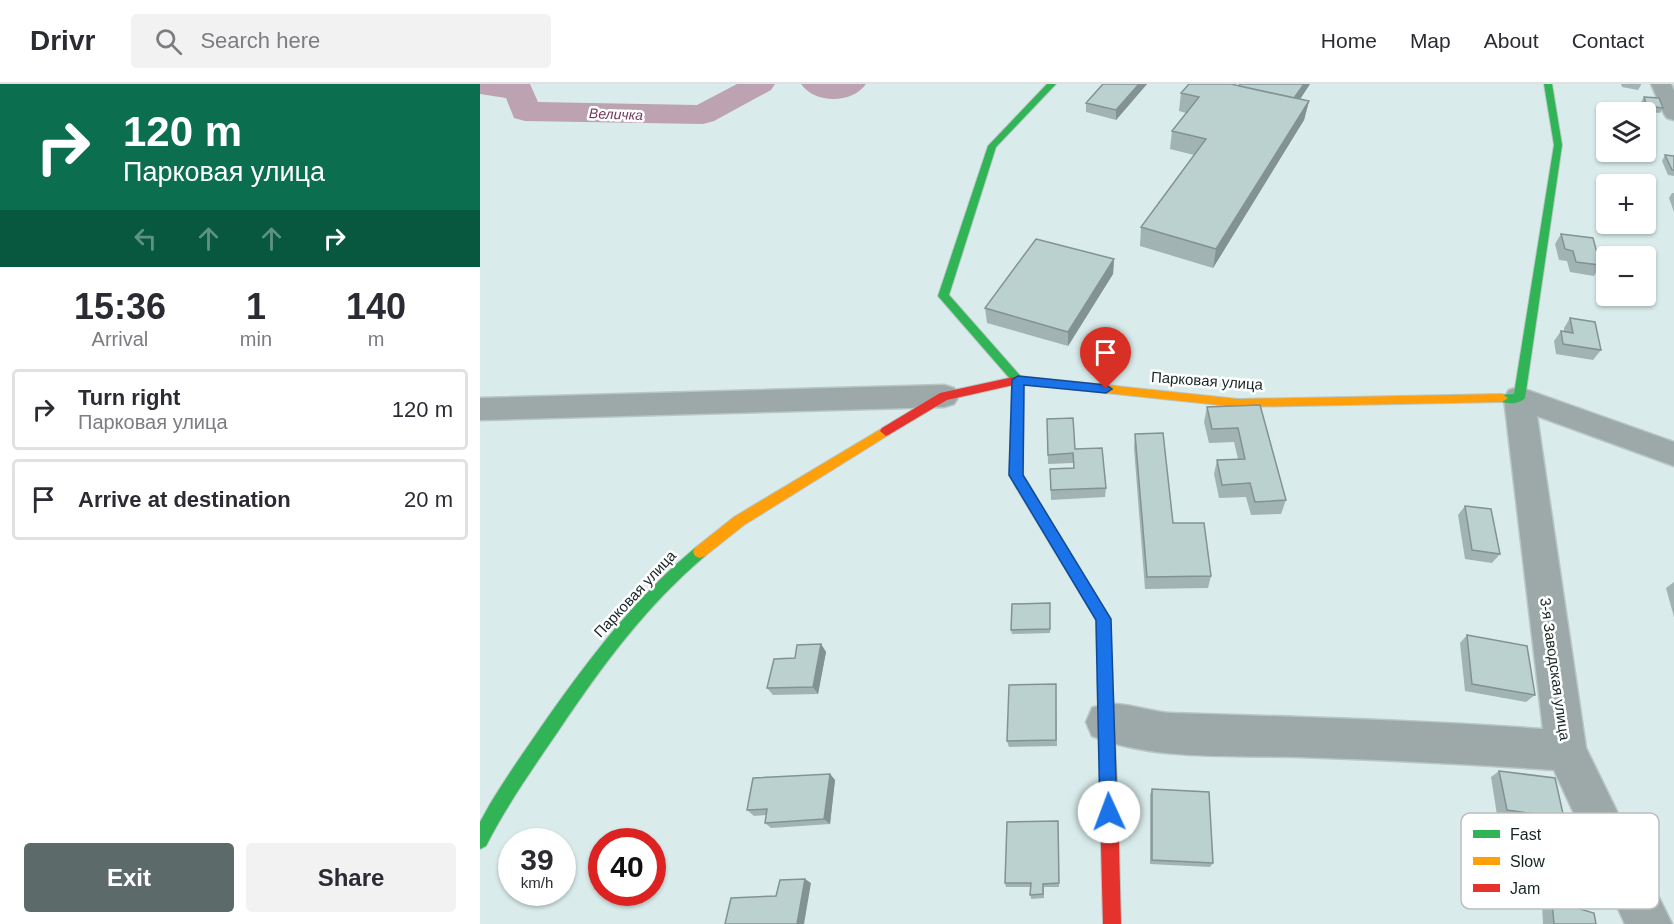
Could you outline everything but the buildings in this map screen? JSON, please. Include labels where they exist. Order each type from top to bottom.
[{"type":"street","points":[[1052,84],[992,146],[943,296],[1018,380],[1016,475],[1104,619],[1112,924]]},
{"type":"street","points":[[1548,84],[1558,145],[1519,398],[1674,454]]},
{"type":"street","points":[[1661,84],[1674,114]]},
{"type":"street","name":"Парковая улица","points":[[480,840],[498,805],[605,649],[678,569],[740,521],[944,396],[1018,380],[1238,402],[1519,398]]},
{"type":"street","points":[[480,409],[944,396]]},
{"type":"street","name":"3-я Заводская улица","points":[[1519,398],[1566,751],[1596,813]]},
{"type":"street","points":[[1106,722],[1168,733],[1427,741],[1566,751]]},
{"type":"street","name":"3-я Заводская улица","points":[[1642,909],[1649,924]]},
{"type":"waterway","name":"Величка","points":[[480,85],[519,91],[525,111],[664,115],[703,114],[760,84]]},
{"type":"waterway","name":"Величка","points":[[816,84],[834,91],[851,84]]},
{"type":"traffic: fast","points":[[1022,485],[1016,475],[1018,380],[943,296],[992,146],[1052,84]]},
{"type":"traffic: fast","points":[[1502,398],[1519,398],[1558,145],[1548,84]]},
{"type":"traffic: fast","points":[[480,840],[513,782],[601,657],[637,612],[700,552]]},
{"type":"traffic: slow","points":[[1106,389],[1238,403],[1502,398]]},
{"type":"traffic: slow","points":[[700,552],[739,521],[886,431]]},
{"type":"traffic: slow","points":[[1022,485],[1103,619],[1109,808]]},
{"type":"traffic: jam","points":[[886,431],[944,396],[1018,380],[1106,389]]},
{"type":"traffic: jam","points":[[1109,808],[1112,924]]},
{"type":"route","points":[[1106,389],[1018,380],[1016,475],[1104,619],[1109,812]]}]
